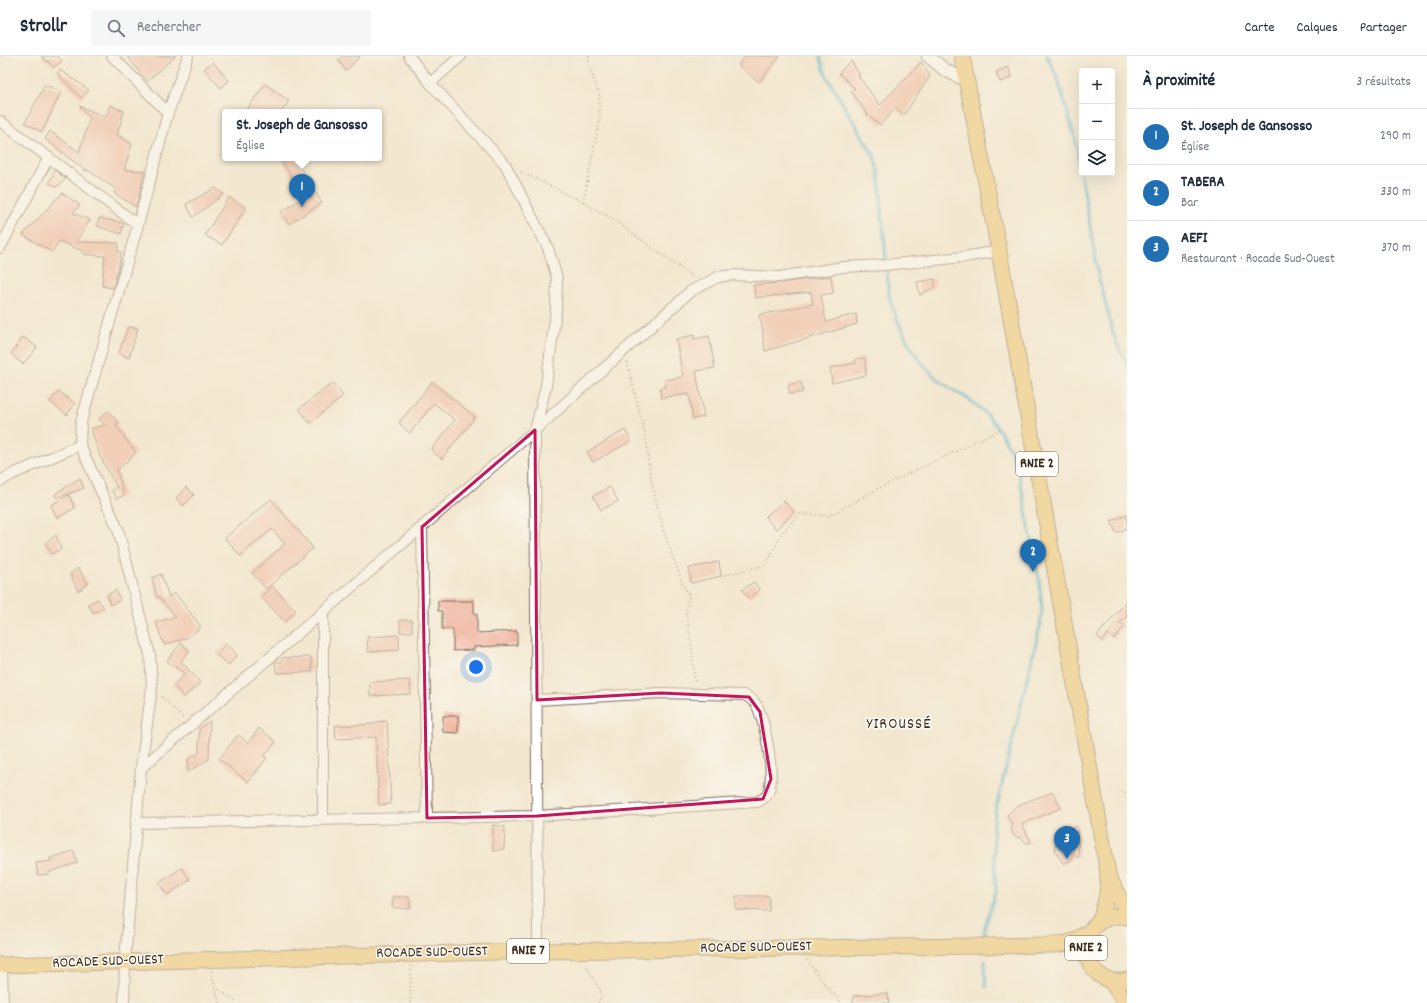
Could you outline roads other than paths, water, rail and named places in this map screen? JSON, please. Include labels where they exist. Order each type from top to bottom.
[{"type":"main road","name":"RNIE 2","points":[[962,56],[999,250],[1108,873],[1108,892],[1105,906],[1089,935],[1086,944],[1086,955],[1096,972],[1105,978],[1115,981],[1127,980]]},
{"type":"main road","name":"RNIE 2","points":[[1108,873],[1116,892],[1127,910]]},
{"type":"main road","name":"RNIE 2","points":[[1095,926],[1112,916],[1127,917]]},
{"type":"main road","name":"ROCADE SUD-OUEST","points":[[1,966],[125,961],[578,950],[1056,945],[1072,942],[1095,926]]},
{"type":"main road","name":"ROCADE SUD-OUEST","points":[[1056,945],[1076,954],[1090,964]]},
{"type":"main road","name":"RNIE 2","points":[[1110,980],[1126,1003]]},
{"type":"street","points":[[112,56],[168,113]]},
{"type":"street","points":[[124,1003],[125,961],[136,823],[141,768],[152,687],[150,655],[118,530],[80,444],[81,422],[138,225],[168,113],[188,56]]},
{"type":"street","points":[[409,56],[430,83],[505,164],[548,248],[558,278],[556,310],[546,386],[535,430],[538,951]]},
{"type":"street","points":[[430,83],[461,56]]},
{"type":"street","points":[[928,56],[945,70],[966,81]]},
{"type":"street","points":[[0,121],[138,225]]},
{"type":"street","points":[[0,248],[49,158]]},
{"type":"street","points":[[141,768],[535,430],[625,351],[681,299],[703,284],[718,277],[732,275],[779,276],[843,267],[885,265],[964,257],[999,250]]},
{"type":"street","points":[[0,481],[80,444]]},
{"type":"street","points":[[422,527],[427,818]]},
{"type":"street","points":[[322,612],[323,820]]},
{"type":"street","points":[[136,823],[538,816],[756,802],[768,795],[770,787],[770,761],[760,712],[755,702],[744,695],[661,693],[537,700]]},
{"type":"street","points":[[1,966],[3,1003]]},
{"type":"waterway","points":[[820,56],[826,75],[874,156],[879,174],[889,296],[901,329],[919,360],[927,369],[943,383],[978,406],[1001,432],[1016,464],[1019,475],[1039,579],[1042,608],[1040,626],[995,813],[993,827],[996,891],[985,926],[984,935]]},
{"type":"waterway","points":[[1047,56],[1058,80],[1075,138],[1099,279],[1115,340],[1127,365]]},
{"type":"waterway","points":[[985,961],[986,987]]},
{"type":"place","name":"St. Joseph de Gansosso","points":[[302,207]]},
{"type":"place","name":"TABERA","points":[[1033,572]]},
{"type":"place","name":"AEFI","points":[[1067,859]]},
{"type":"district","name":"YIROUSSÉ","points":[[899,724]]}]
